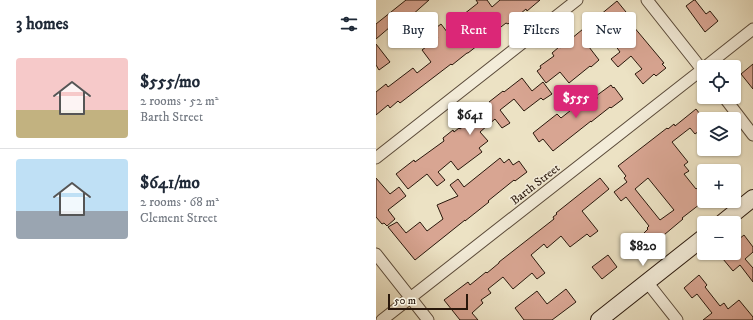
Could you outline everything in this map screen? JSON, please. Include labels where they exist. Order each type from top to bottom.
[{"type":"street","points":[[376,158],[577,0]]},
{"type":"street","points":[[647,0],[697,61]]},
{"type":"street","name":"Barth Street","points":[[715,60],[753,29]]},
{"type":"street","name":"Barth Street","points":[[382,320],[697,74]]},
{"type":"street","points":[[729,104],[753,135]]},
{"type":"street","points":[[731,216],[753,198]]},
{"type":"street","points":[[599,320],[697,243]]},
{"type":"street","points":[[376,254],[428,320]]},
{"type":"street","points":[[647,282],[677,320]]},
{"type":"building","points":[[406,0],[429,0],[416,12],[391,12]]},
{"type":"building","points":[[476,0],[487,0],[492,7],[500,0],[540,0],[527,11],[526,9],[522,12],[509,12],[509,23],[506,23],[501,27],[501,12],[467,12],[478,3]]},
{"type":"building","points":[[694,0],[706,14],[710,11],[718,21],[705,32],[686,6]]},
{"type":"building","points":[[617,1],[626,12],[604,12]]},
{"type":"building","points":[[388,14],[388,29],[376,39],[376,24]]},
{"type":"building","points":[[441,24],[446,31],[446,48],[474,48],[400,103],[398,101],[390,108],[388,105],[376,115],[376,92],[386,84],[388,87],[413,68],[417,73],[431,62],[422,50],[425,48],[438,48],[438,26]]},
{"type":"building","points":[[582,30],[582,48],[590,48],[599,60],[569,83],[560,72],[546,83],[537,71],[541,68],[540,66],[554,56],[552,53],[558,48],[574,48],[574,36]]},
{"type":"building","points":[[636,30],[664,63],[662,64],[666,68],[656,76],[654,74],[643,84],[635,74],[642,69],[631,56],[618,67],[611,59],[620,52],[617,48],[636,48]]},
{"type":"building","points":[[376,44],[390,62],[379,70],[376,65]]},
{"type":"building","points":[[753,64],[753,89],[741,74]]},
{"type":"building","points":[[522,78],[532,91],[543,82],[552,94],[543,100],[541,98],[524,111],[514,99],[500,110],[510,123],[502,128],[495,119],[480,132],[488,141],[479,148],[482,152],[458,170],[451,161],[438,172],[445,180],[437,186],[427,174],[408,189],[396,174],[414,160],[415,162],[444,141],[443,138],[453,130],[454,132],[459,128],[460,129],[475,117],[474,115],[490,103],[489,102]]},
{"type":"building","points":[[611,85],[623,99],[591,121],[553,151],[543,139],[539,142],[533,133],[557,114],[561,118],[580,103],[584,109],[598,98],[596,96]]},
{"type":"building","points":[[696,109],[698,112],[697,112],[697,132],[695,134],[690,128],[672,142],[688,162],[684,165],[689,171],[684,174],[696,189],[697,188],[697,206],[652,245],[643,234],[649,226],[626,197],[621,201],[614,192],[627,182],[624,178],[626,176],[618,166],[674,124],[675,126]],"holes":[[[648,178],[674,210],[660,220],[635,189]]]},
{"type":"building","points":[[500,158],[504,163],[509,159],[513,165],[519,161],[527,172],[515,181],[514,180],[488,201],[489,202],[415,260],[388,227],[397,222],[406,233],[420,222],[427,231],[443,219],[437,205],[458,196],[450,185],[458,179],[464,187]]},
{"type":"building","points":[[376,178],[390,194],[399,187],[406,196],[388,210],[395,219],[387,226],[384,223],[382,224],[376,217]]},
{"type":"building","points":[[600,178],[609,189],[582,211],[598,231],[590,237],[587,234],[570,247],[561,236],[547,248],[544,244],[531,255],[545,273],[537,279],[532,273],[513,289],[503,277],[488,289],[491,293],[481,300],[483,303],[472,313],[478,320],[460,320],[444,300],[468,282],[470,285],[486,272],[487,273],[554,219],[553,217],[557,214],[556,213]]},
{"type":"building","points":[[744,235],[753,247],[753,252],[745,259],[753,268],[753,282],[740,265],[733,271],[724,260],[741,260],[741,237]]},
{"type":"building","points":[[608,255],[617,267],[602,279],[592,267]]},
{"type":"building","points":[[699,275],[707,285],[705,287],[720,306],[724,303],[728,309],[739,300],[753,317],[753,320],[703,320],[712,313],[697,294],[692,298],[684,288]]},
{"type":"building","points":[[566,289],[576,302],[552,320],[524,320],[515,308],[537,291],[547,304]]}]
